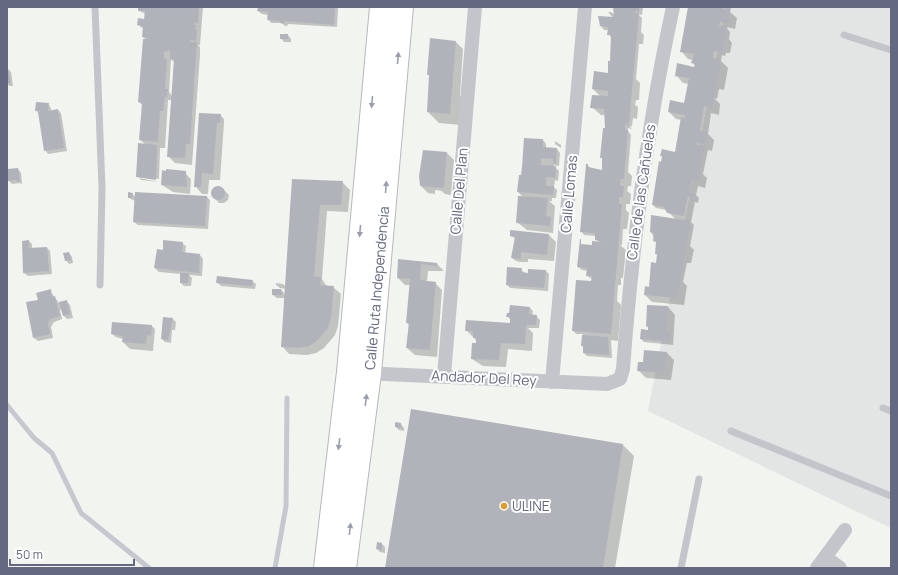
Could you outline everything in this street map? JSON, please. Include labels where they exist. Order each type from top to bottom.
[{"type":"main road","name":"Calle Ruta Independencia","points":[[325,568],[348,372],[381,7]]},
{"type":"main road","name":"Calle Ruta Independencia","points":[[345,568],[370,373],[402,7]]},
{"type":"street","name":"Calle Del Plan","points":[[444,375],[475,7]]},
{"type":"street","name":"Calle Lomas","points":[[552,382],[585,7]]},
{"type":"street","name":"Calle de las Cañuelas","points":[[620,379],[623,369],[630,272],[652,109],[673,7]]},
{"type":"street","name":"Andador Del Rey","points":[[348,372],[444,375],[607,384],[620,379]]},
{"type":"street","points":[[840,568],[821,563],[845,530]]},
{"type":"lane","points":[[95,7],[102,188],[100,285]]},
{"type":"lane","points":[[844,35],[891,50]]},
{"type":"lane","points":[[883,408],[891,411]]},
{"type":"lane","points":[[731,432],[891,496]]},
{"type":"lane","points":[[681,568],[700,479]]},
{"type":"shaded area","points":[[726,7],[891,7],[891,528],[648,411]]},
{"type":"building","points":[[138,7],[199,7],[198,23],[195,22],[194,25],[196,25],[195,29],[197,30],[196,41],[190,40],[190,42],[197,42],[190,144],[186,144],[185,158],[167,157],[174,60],[170,59],[170,50],[164,52],[164,58],[167,59],[165,89],[168,89],[163,111],[160,111],[158,142],[139,140],[142,103],[138,102],[143,39],[150,39],[142,37],[143,26],[137,25],[138,18],[144,19],[145,11],[138,11]]},
{"type":"building","points":[[258,7],[335,7],[334,25],[285,21],[284,24],[280,23],[280,21],[267,20],[268,12],[257,11]]},
{"type":"building","points":[[613,7],[639,7],[639,12],[635,11],[635,13],[639,13],[629,123],[625,123],[629,124],[629,126],[625,125],[625,130],[628,130],[624,179],[621,179],[620,185],[624,186],[623,197],[619,197],[619,204],[622,204],[611,334],[572,331],[576,280],[591,281],[592,276],[586,276],[587,268],[577,267],[580,239],[581,244],[592,245],[592,241],[604,242],[595,240],[595,233],[580,232],[586,164],[588,164],[588,167],[602,170],[602,158],[600,158],[603,128],[605,128],[604,109],[590,108],[592,95],[608,96],[608,91],[592,89],[594,71],[608,73],[611,35],[607,35],[608,27],[600,26],[598,16],[614,17]]},
{"type":"building","points":[[688,7],[723,7],[723,9],[730,10],[728,23],[720,22],[719,26],[727,27],[722,53],[714,51],[713,58],[721,59],[712,108],[704,106],[700,131],[707,132],[705,144],[697,143],[697,145],[705,146],[698,181],[692,180],[690,192],[696,194],[695,200],[690,199],[688,196],[684,216],[667,213],[664,207],[652,205],[659,161],[661,162],[662,156],[660,156],[662,149],[675,152],[681,117],[685,118],[685,115],[668,112],[670,100],[684,103],[689,78],[675,76],[677,63],[694,67],[695,64],[691,63],[694,54],[680,52]]},
{"type":"building","points":[[280,34],[288,34],[288,39],[280,39]]},
{"type":"building","points":[[430,38],[456,41],[450,114],[427,112],[429,75],[427,75]]},
{"type":"building","points":[[7,66],[10,78],[10,83],[7,83]]},
{"type":"building","points":[[36,102],[49,103],[48,111],[58,109],[64,148],[44,151],[38,112],[42,111],[35,111]]},
{"type":"building","points":[[199,113],[221,114],[220,123],[217,123],[213,174],[202,173],[201,187],[194,187]]},
{"type":"building","points":[[524,138],[543,139],[543,147],[557,148],[556,163],[553,163],[553,159],[541,158],[541,165],[556,166],[555,178],[546,177],[546,186],[554,186],[553,195],[517,192],[519,175],[521,175]]},
{"type":"building","points":[[138,143],[157,145],[156,180],[136,177]]},
{"type":"building","points":[[423,150],[447,152],[444,188],[420,186],[419,176]]},
{"type":"building","points":[[18,168],[20,181],[8,181],[7,169]]},
{"type":"building","points":[[166,169],[186,171],[187,187],[161,185],[162,170],[166,171]]},
{"type":"building","points":[[292,179],[343,181],[341,205],[320,205],[314,276],[321,277],[320,285],[334,286],[331,318],[328,328],[317,341],[309,346],[299,348],[281,347]]},
{"type":"building","points":[[215,186],[221,186],[225,190],[225,196],[221,200],[215,200],[211,196],[211,190]]},
{"type":"building","points":[[128,192],[133,193],[132,198],[128,198]]},
{"type":"building","points":[[135,192],[207,196],[205,226],[133,222]]},
{"type":"building","points":[[518,196],[548,198],[546,216],[551,217],[550,226],[516,223]]},
{"type":"building","points":[[651,215],[691,221],[677,298],[644,295],[645,286],[649,287],[651,262],[656,263],[657,254],[655,254],[656,242],[653,241],[654,233],[650,232]]},
{"type":"building","points":[[510,230],[549,234],[547,255],[521,252],[521,259],[511,258],[515,237],[510,236]]},
{"type":"building","points":[[29,240],[29,248],[47,247],[49,271],[23,273],[22,241]]},
{"type":"building","points":[[163,240],[183,242],[182,252],[200,254],[199,273],[154,268],[157,249],[163,250]]},
{"type":"building","points":[[69,252],[71,260],[65,261],[63,253]]},
{"type":"building","points":[[398,259],[437,263],[437,266],[421,264],[420,280],[436,282],[430,350],[406,348],[409,323],[406,323],[410,279],[397,278]]},
{"type":"building","points":[[507,267],[522,268],[521,272],[528,273],[528,269],[546,270],[544,288],[506,285]]},
{"type":"building","points":[[180,273],[189,273],[188,283],[180,283]]},
{"type":"building","points":[[217,276],[253,280],[252,286],[216,283]]},
{"type":"building","points":[[51,289],[52,297],[55,296],[60,316],[50,319],[48,323],[50,334],[33,338],[26,302],[38,300],[36,293]]},
{"type":"building","points":[[272,289],[281,289],[282,295],[272,295]]},
{"type":"building","points":[[67,300],[70,314],[63,316],[59,302]]},
{"type":"building","points":[[510,305],[530,307],[529,314],[537,315],[536,325],[526,325],[525,344],[501,343],[499,360],[471,359],[472,343],[476,343],[476,338],[473,338],[473,331],[465,331],[466,320],[510,323],[510,317],[506,317],[507,313],[509,313]]},
{"type":"building","points":[[647,305],[668,306],[666,331],[671,332],[669,342],[640,339],[641,329],[648,330],[648,327],[646,326]]},
{"type":"building","points":[[163,317],[173,318],[168,340],[161,339]]},
{"type":"building","points":[[112,322],[152,325],[151,336],[147,335],[146,344],[122,342],[123,336],[111,334]]},
{"type":"building","points":[[582,335],[608,337],[609,355],[583,353],[583,346],[581,346]]},
{"type":"building","points":[[644,350],[667,352],[664,373],[637,371],[638,362],[643,362]]},
{"type":"building","name":"ULINE","points":[[411,409],[623,444],[603,568],[385,568]]},
{"type":"building","points":[[395,422],[401,423],[401,428],[395,427]]},
{"type":"building","points":[[377,542],[382,543],[382,550],[376,549]]},
{"type":"waterway","points":[[275,568],[286,506],[287,398]]},
{"type":"waterway","points":[[7,405],[34,438],[52,453],[81,513],[149,568]]},
{"type":"place","name":"ULINE","points":[[504,506]]}]
